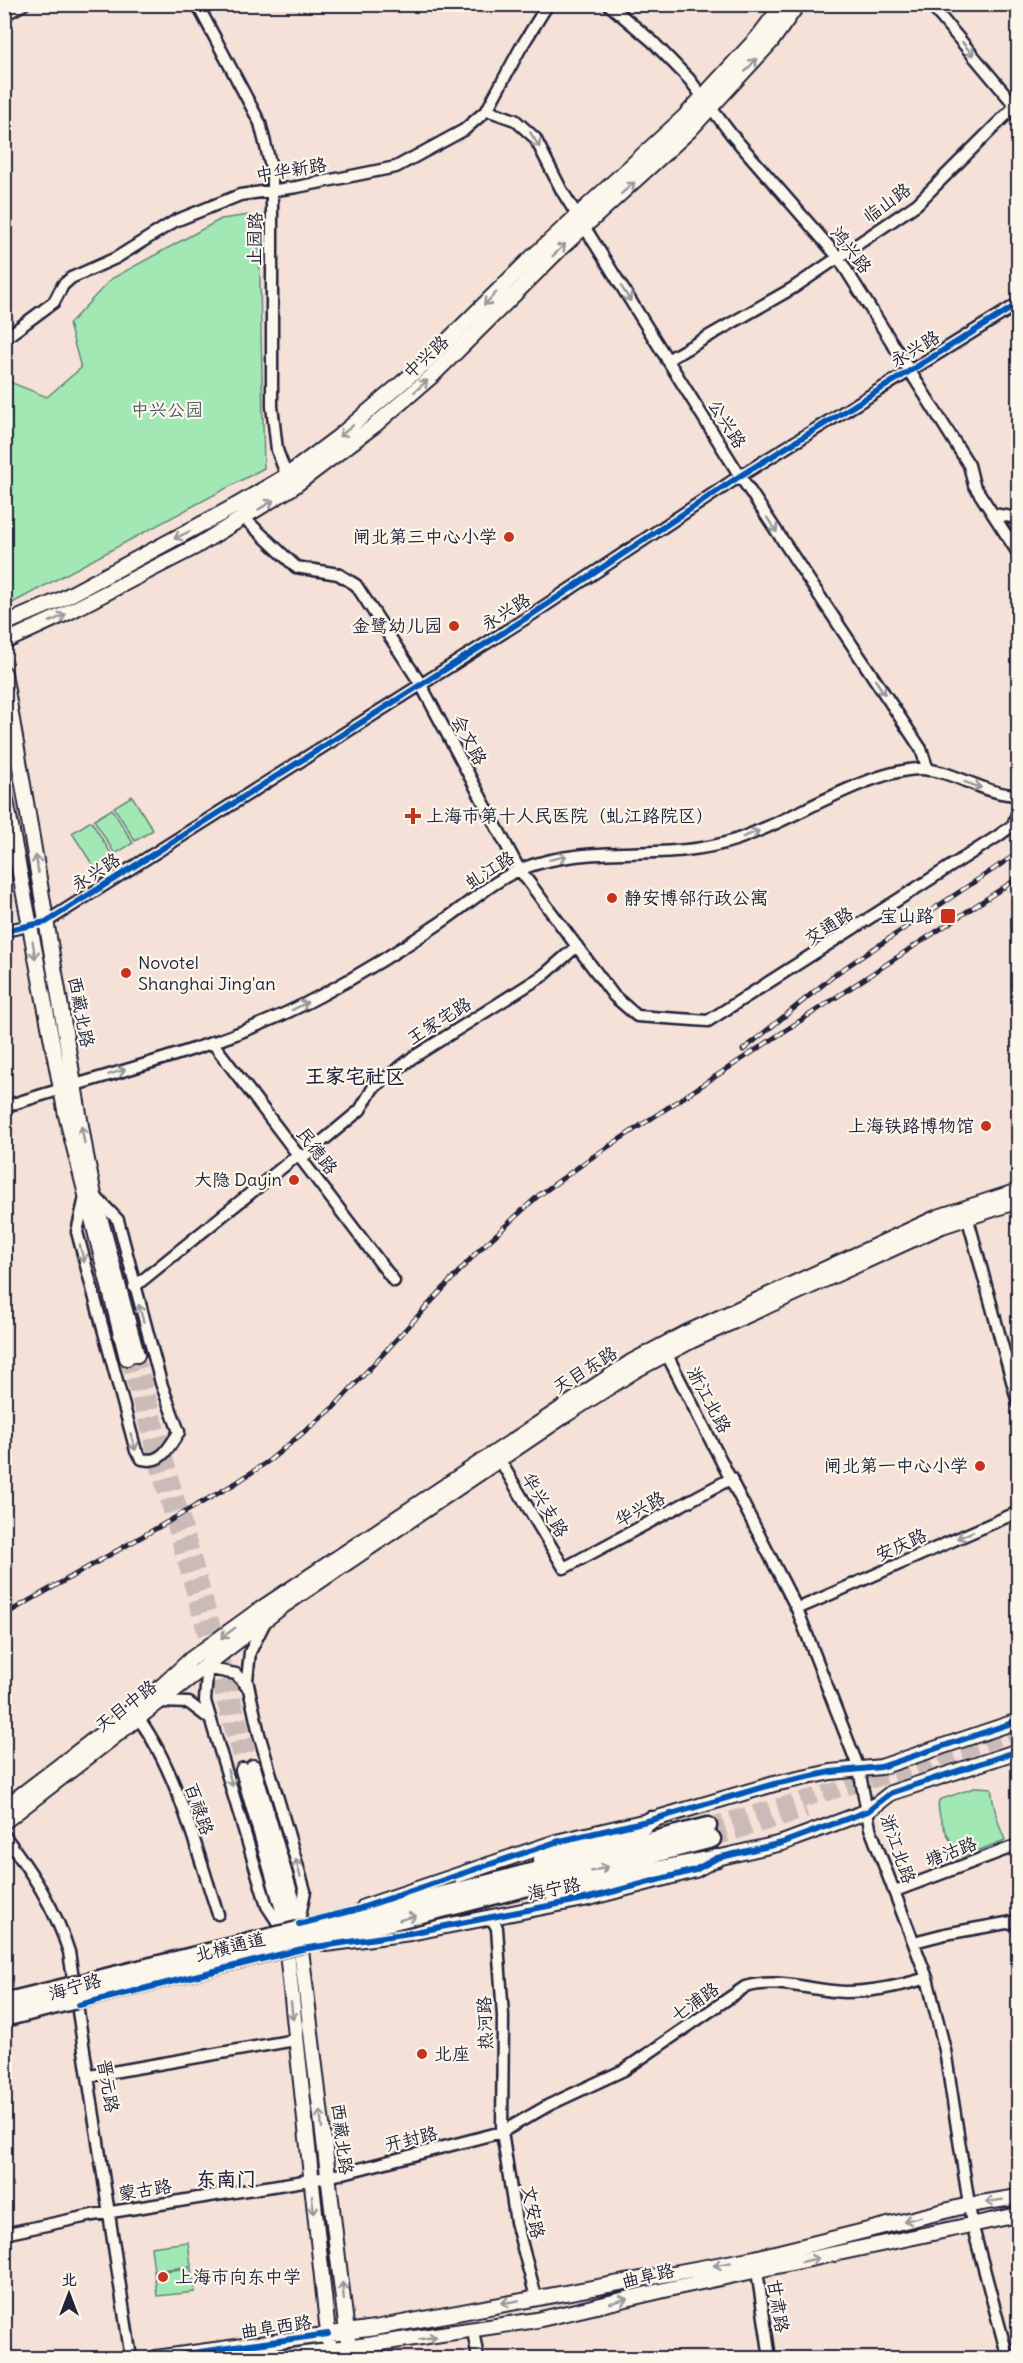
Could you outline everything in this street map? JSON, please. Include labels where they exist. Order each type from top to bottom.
[{"type":"highway","points":[[503,1880],[544,1858],[631,1836],[651,1820]]},
{"type":"highway","name":"北横通道","points":[[4,2002],[460,1898],[531,1887],[710,1832],[503,1880],[460,1898],[4,2020]]},
{"type":"highway","points":[[531,1887],[552,1891],[717,1858]]},
{"type":"main road","name":"中兴路","points":[[708,103],[783,4]]},
{"type":"main road","name":"中兴路","points":[[4,642],[112,591],[244,518],[289,482],[424,364],[708,103],[771,42],[798,4]]},
{"type":"main road","name":"中兴路","points":[[4,624],[62,599],[289,482]]},
{"type":"main road","name":"西藏北路","points":[[4,673],[75,1085],[90,1196]]},
{"type":"main road","name":"西藏北路","points":[[4,790],[60,1089],[132,1356]]},
{"type":"main road","name":"天目东路","points":[[966,1213],[1018,1191]]},
{"type":"main road","name":"天目东路","points":[[209,1647],[551,1413],[664,1349],[928,1222],[1018,1202]]},
{"type":"main road","name":"天目东路","points":[[269,1616],[664,1349]]},
{"type":"main road","name":"天目中路","points":[[4,1822],[269,1616]]},
{"type":"main road","name":"天目中路","points":[[4,1808],[141,1703],[185,1664],[209,1647]]},
{"type":"main road","name":"海宁路","points":[[4,1993],[75,1980],[355,1910],[556,1842],[651,1820],[774,1784],[831,1772],[881,1767],[1018,1721]]},
{"type":"main road","name":"海宁路","points":[[4,2020],[79,2005],[302,1949],[410,1933],[490,1917],[599,1895],[695,1870],[717,1858],[782,1843],[868,1811],[891,1794],[1018,1750]]},
{"type":"main road","name":"西藏北路","points":[[330,2355],[282,1929],[282,1906],[248,1768],[298,1924],[350,2354]]},
{"type":"main road","name":"曲阜路","points":[[330,2355],[350,2354],[537,2320],[673,2288],[969,2205],[1018,2197]]},
{"type":"main road","name":"曲阜路","points":[[328,2334],[536,2297],[756,2265],[1018,2215]]},
{"type":"main road","name":"曲阜西路","points":[[156,2358],[328,2334]]},
{"type":"main road","name":"曲阜西路","points":[[279,2358],[330,2355]]},
{"type":"street","points":[[4,15],[24,4]]},
{"type":"street","name":"止园路","points":[[196,4],[260,123],[272,171],[271,383],[277,450],[289,482]]},
{"type":"street","name":"中华新路","points":[[4,339],[54,302],[63,285],[71,278],[116,258],[176,221],[202,209],[240,195],[396,167],[464,130],[487,110],[520,49],[548,4]]},
{"type":"street","name":"鸿兴路","points":[[608,4],[652,41],[708,103],[838,257],[969,465],[974,485],[1018,553]]},
{"type":"street","points":[[930,4],[1017,107]]},
{"type":"street","name":"临山路","points":[[668,360],[766,305],[917,204],[1017,107]]},
{"type":"street","name":"公兴路","points":[[487,110],[515,120],[535,138],[581,221],[740,476],[921,748],[928,770]]},
{"type":"street","name":"永兴路","points":[[4,931],[46,922],[420,683],[531,615],[740,476],[1018,304]]},
{"type":"street","points":[[993,514],[1018,518]]},
{"type":"street","name":"会文路","points":[[244,518],[296,567],[339,574],[350,580],[420,683],[519,869],[614,996],[637,1016]]},
{"type":"street","name":"虬江路","points":[[4,1107],[213,1042],[262,1023],[320,996],[397,952],[519,869],[571,856],[683,850],[724,843],[766,828],[877,778],[908,771],[928,770],[989,791],[1018,795]]},
{"type":"street","name":"交通路","points":[[637,1016],[708,1022],[999,836],[1013,825],[1018,811]]},
{"type":"street","name":"王家宅路","points":[[134,1287],[364,1106],[370,1091],[396,1070],[439,1039],[544,975],[577,946]]},
{"type":"street","name":"民德路","points":[[213,1042],[394,1281]]},
{"type":"street","points":[[90,1196],[118,1221],[134,1287],[161,1383],[179,1432],[164,1455],[152,1460],[142,1459],[136,1451],[98,1317],[77,1232],[90,1196]]},
{"type":"street","points":[[966,1213],[1018,1403]]},
{"type":"street","name":"浙江北路","points":[[664,1349],[797,1609],[859,1769],[870,1828],[927,1978],[952,2081],[972,2224],[1008,2358]]},
{"type":"street","name":"华兴支路","points":[[499,1460],[564,1568]]},
{"type":"street","name":"华兴路","points":[[564,1568],[732,1478]]},
{"type":"street","name":"安庆路","points":[[797,1609],[1018,1512]]},
{"type":"street","name":"西藏北路","points":[[269,1616],[250,1652],[247,1670],[259,1734],[305,1891],[298,1924]]},
{"type":"street","name":"西藏北路","points":[[209,1647],[204,1687],[205,1701],[267,1905],[282,1929]]},
{"type":"street","points":[[185,1664],[225,1671],[240,1677],[249,1690]]},
{"type":"street","points":[[204,1687],[211,1675],[225,1671]]},
{"type":"street","points":[[160,1702],[189,1703],[212,1722]]},
{"type":"street","name":"百禄路","points":[[139,1719],[157,1744],[168,1768],[218,1914]]},
{"type":"street","name":"晋元路","points":[[4,1835],[51,1904],[69,1952],[90,2076],[131,2358]]},
{"type":"street","name":"塘沽路","points":[[895,1891],[1018,1845]]},
{"type":"street","name":"热河路","points":[[490,1917],[497,1928],[503,2016],[502,2132]]},
{"type":"street","points":[[915,1942],[945,1934],[1018,1921]]},
{"type":"street","name":"七浦路","points":[[502,2132],[549,2105],[624,2070],[745,1988],[764,1982],[832,1991],[861,1991],[905,1985],[927,1978]]},
{"type":"street","points":[[90,2076],[295,2040]]},
{"type":"street","name":"开封路","points":[[328,2177],[502,2132]]},
{"type":"street","name":"文安路","points":[[502,2132],[516,2223],[536,2297]]},
{"type":"street","name":"蒙古路","points":[[4,2234],[110,2212],[328,2177]]},
{"type":"street","name":"甘肃路","points":[[756,2265],[770,2358]]},
{"type":"street","points":[[473,2331],[478,2358]]},
{"type":"green space","name":"中兴公园","points":[[249,215],[259,238],[264,468],[5,607],[5,380],[47,397],[81,368],[69,324],[111,279],[221,219]]},
{"type":"green space","points":[[132,796],[153,830],[135,841],[114,807]]},
{"type":"green space","points":[[112,809],[133,843],[115,854],[94,820]]},
{"type":"green space","points":[[91,821],[112,855],[94,867],[72,833]]},
{"type":"green space","points":[[977,1787],[991,1788],[996,1814],[1005,1840],[962,1857],[945,1830],[939,1814],[939,1800]]},
{"type":"green space","points":[[188,2242],[191,2266],[154,2271],[151,2247]]},
{"type":"green space","points":[[191,2268],[195,2292],[157,2296],[154,2272]]},
{"type":"tunnel","points":[[137,1355],[253,1767]]},
{"type":"tunnel","points":[[127,1358],[243,1770]]},
{"type":"tunnel","points":[[708,1826],[894,1774],[1018,1732]]},
{"type":"tunnel","points":[[712,1839],[806,1810]]},
{"type":"railway","points":[[743,1050],[837,973],[1018,853]]},
{"type":"railway","points":[[4,1615],[236,1483],[270,1460],[334,1407],[477,1252],[538,1196],[591,1158],[1018,878]]},
{"type":"cycle path","points":[[4,931],[46,922],[531,615],[740,476],[1018,304]]},
{"type":"cycle path","points":[[299,1924],[355,1910],[556,1842],[651,1820],[774,1784],[831,1772],[881,1767],[1018,1721]]},
{"type":"cycle path","points":[[79,2005],[302,1949],[410,1933],[589,1898],[695,1870],[717,1858],[782,1843],[868,1811],[891,1793],[1018,1751]]},
{"type":"cycle path","points":[[156,2358],[328,2334]]},
{"type":"place","name":"闸北第三中心小学","points":[[509,537]]},
{"type":"place","name":"金鹭幼儿园","points":[[454,626]]},
{"type":"place","name":"上海市第十人民医院（虬江路院区）","points":[[413,816]]},
{"type":"place","name":"静安博邻行政公寓","points":[[612,898]]},
{"type":"place","name":"宝山路","points":[[948,916]]},
{"type":"place","name":"Novotel Shanghai Jing'an","points":[[126,973]]},
{"type":"place","name":"上海铁路博物馆","points":[[986,1126]]},
{"type":"place","name":"大隐 Dayin","points":[[294,1180]]},
{"type":"place","name":"闸北第一中心小学","points":[[980,1466]]},
{"type":"place","name":"北座","points":[[422,2054]]},
{"type":"place","name":"上海市向东中学","points":[[163,2277]]},
{"type":"district","name":"王家宅社区","points":[[355,1076]]},
{"type":"district","name":"东南门","points":[[226,2179]]}]
